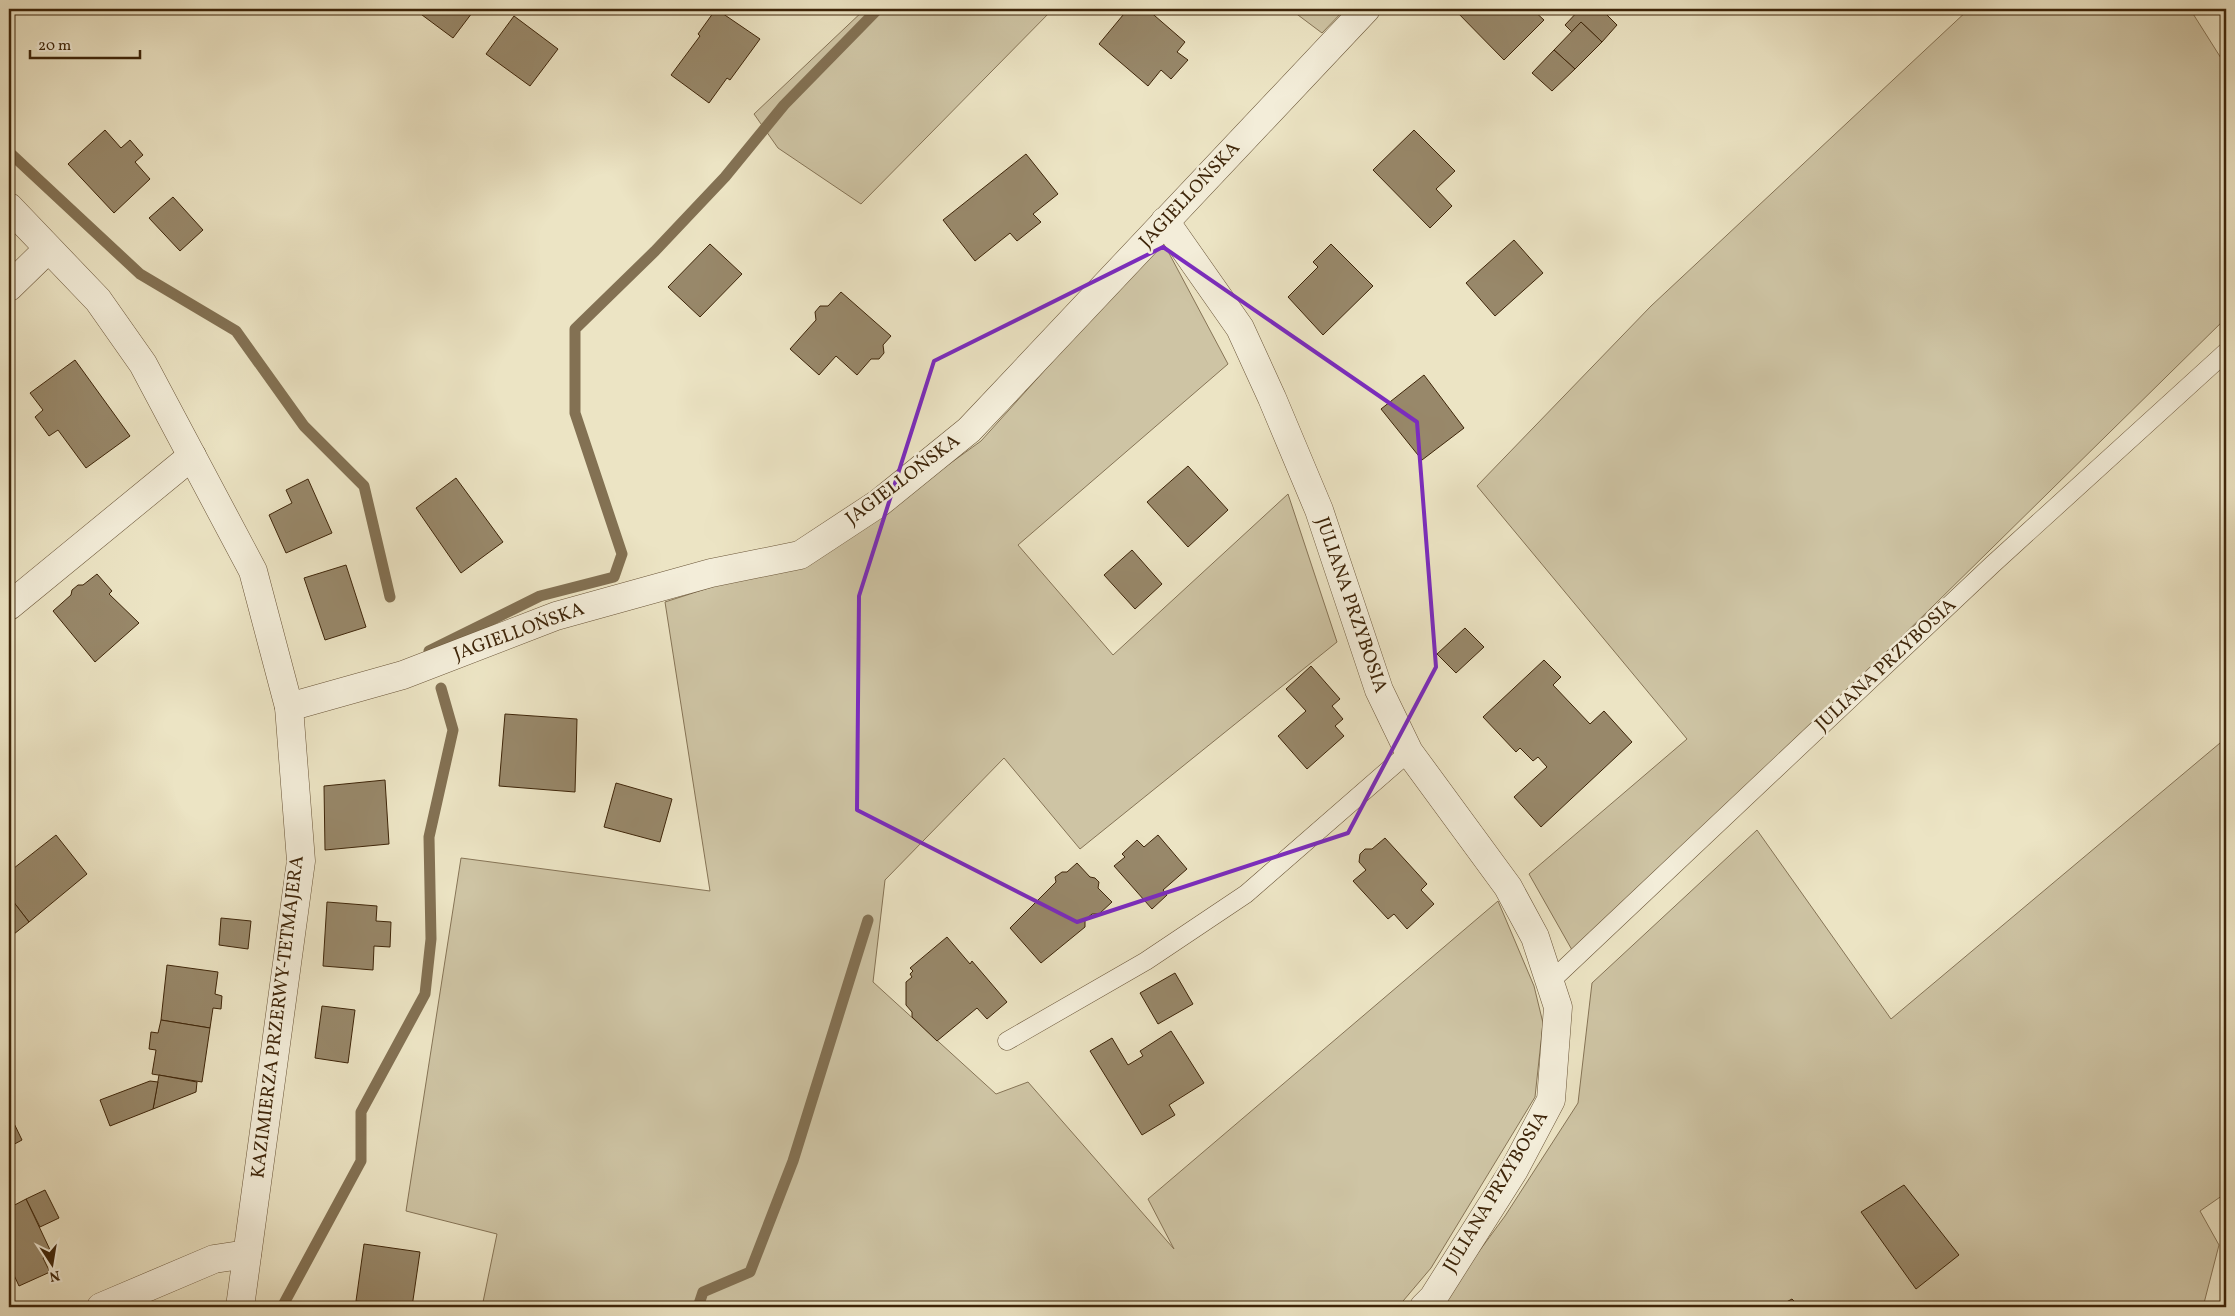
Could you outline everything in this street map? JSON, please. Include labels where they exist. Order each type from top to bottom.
[{"type":"street","name":"JAGIELLOŃSKA","points":[[289,707],[404,675],[556,616],[711,573],[800,555],[879,503],[969,430],[1366,9]]},
{"type":"street","name":"KAZIMIERZA PRZERWY-TETMAJERA","points":[[9,208],[98,300],[143,364],[253,571],[289,707],[301,861],[240,1307]]},
{"type":"street","name":"JULIANA PRZYBOSIA","points":[[1165,222],[1240,328],[1319,510],[1378,690],[1409,752],[1508,887],[1535,937],[1558,1007],[1551,1100],[1514,1170],[1433,1298],[1424,1307]]},
{"type":"street","points":[[9,287],[48,250]]},
{"type":"street","points":[[9,606],[192,456]]},
{"type":"street","points":[[101,1307],[214,1259],[247,1254]]},
{"type":"lane","name":"JULIANA PRZYBOSIA","points":[[1550,982],[1993,564],[2226,352]]},
{"type":"lane","points":[[1007,1042],[1146,961],[1246,894],[1409,752]]},
{"type":"highlighted area","points":[[1163,247],[1417,422],[1436,667],[1348,833],[1077,922],[857,810],[859,596],[934,361]]},
{"type":"shaded area","points":[[865,9],[1053,9],[861,204],[778,148],[754,114]]},
{"type":"shaded area","points":[[1290,9],[1345,9],[1322,33]]},
{"type":"shaded area","points":[[1969,9],[2190,9],[2226,66],[2226,318],[1576,957],[1529,874],[1687,739],[1477,486],[1651,306]]},
{"type":"shaded area","points":[[1162,240],[1228,364],[1018,545],[1113,655],[1288,494],[1337,642],[1080,849],[1004,758],[885,880],[873,982],[996,1094],[1028,1082],[1174,1249],[1148,1199],[1498,901],[1534,986],[1543,1023],[1535,1097],[1431,1268],[1398,1307],[482,1307],[497,1234],[406,1211],[461,858],[710,891],[665,602],[724,583],[811,564],[981,441]]},
{"type":"shaded area","points":[[2226,738],[2226,1193],[2200,1211],[2219,1245],[2203,1307],[1438,1307],[1505,1216],[1578,1103],[1592,983],[1757,830],[1891,1019]]},
{"type":"building","points":[[414,9],[475,9],[453,38]]},
{"type":"building","points":[[716,9],[760,39],[730,80],[727,78],[709,103],[671,75],[700,36],[698,34]]},
{"type":"building","points":[[1128,9],[1147,9],[1185,42],[1177,52],[1188,60],[1171,79],[1161,70],[1148,86],[1099,44]]},
{"type":"building","points":[[1454,9],[1532,9],[1544,20],[1504,60]]},
{"type":"building","points":[[1580,9],[1601,9],[1617,25],[1602,42],[1581,22],[1572,32],[1565,25]]},
{"type":"building","points":[[514,16],[558,49],[530,86],[486,54]]},
{"type":"building","points":[[1581,22],[1602,42],[1575,69],[1554,50]]},
{"type":"building","points":[[1554,50],[1575,69],[1552,91],[1532,73]]},
{"type":"building","points":[[105,130],[121,148],[130,140],[143,155],[135,162],[150,179],[114,213],[68,164]]},
{"type":"building","points":[[1414,130],[1455,171],[1436,189],[1452,206],[1430,228],[1373,170]]},
{"type":"building","points":[[1026,154],[1058,194],[1033,214],[1041,222],[1017,241],[1010,233],[975,261],[943,220]]},
{"type":"building","points":[[173,197],[203,230],[180,251],[149,218]]},
{"type":"building","points":[[1514,240],[1543,273],[1495,316],[1466,283]]},
{"type":"building","points":[[710,244],[742,274],[700,317],[668,287]]},
{"type":"building","points":[[1331,244],[1373,286],[1323,335],[1288,297],[1318,267],[1313,262]]},
{"type":"building","points":[[841,292],[891,336],[883,345],[884,353],[879,359],[871,359],[857,375],[836,356],[819,375],[790,349],[816,320],[815,312],[820,306],[828,306]]},
{"type":"building","points":[[75,360],[130,436],[86,468],[58,430],[49,436],[35,417],[43,410],[30,393]]},
{"type":"building","points":[[1424,375],[1464,428],[1422,460],[1381,409]]},
{"type":"building","points":[[1188,466],[1228,510],[1188,547],[1147,502]]},
{"type":"building","points":[[456,478],[503,542],[461,573],[416,508]]},
{"type":"building","points":[[308,479],[332,533],[286,553],[269,515],[292,503],[286,490]]},
{"type":"building","points":[[1132,550],[1162,584],[1135,609],[1104,575]]},
{"type":"building","points":[[346,565],[366,627],[325,640],[304,578]]},
{"type":"building","points":[[97,574],[112,591],[109,594],[139,623],[95,662],[53,611],[71,595],[72,590],[78,585],[83,585]]},
{"type":"building","points":[[1465,628],[1484,647],[1456,673],[1437,654]]},
{"type":"building","points":[[1544,660],[1561,677],[1553,685],[1590,724],[1604,711],[1632,742],[1541,827],[1514,797],[1547,767],[1538,757],[1533,761],[1520,748],[1516,752],[1483,717]]},
{"type":"building","points":[[1311,666],[1340,699],[1332,706],[1343,719],[1335,726],[1344,736],[1307,769],[1278,736],[1306,711],[1286,689]]},
{"type":"building","points":[[505,714],[577,719],[575,792],[499,786]]},
{"type":"building","points":[[385,780],[389,844],[325,850],[324,786]]},
{"type":"building","points":[[616,783],[672,799],[660,842],[604,827]]},
{"type":"building","points":[[56,835],[87,874],[29,922],[9,896],[9,872]]},
{"type":"building","points":[[1158,835],[1187,869],[1163,890],[1167,895],[1152,909],[1114,866],[1125,857],[1122,854],[1137,840],[1144,847]]},
{"type":"building","points":[[1385,838],[1427,884],[1421,890],[1434,904],[1407,929],[1394,914],[1388,919],[1353,881],[1366,870],[1359,862],[1360,854],[1365,849],[1372,849]]},
{"type":"building","points":[[1077,863],[1090,877],[1095,878],[1099,882],[1098,888],[1112,902],[1099,914],[1092,914],[1085,920],[1085,927],[1041,963],[1010,928],[1056,882],[1055,877],[1062,872],[1067,872]]},
{"type":"building","points":[[9,896],[29,922],[9,938]]},
{"type":"building","points":[[327,902],[377,906],[376,921],[391,922],[390,947],[374,946],[373,970],[323,966]]},
{"type":"building","points":[[221,918],[251,921],[248,949],[219,945]]},
{"type":"building","points":[[947,937],[970,964],[972,961],[1007,1002],[987,1019],[977,1008],[937,1041],[912,1017],[912,1012],[906,1005],[906,982],[912,977],[910,974],[913,971],[910,968]]},
{"type":"building","points":[[167,965],[218,972],[215,994],[222,996],[221,1009],[213,1008],[210,1028],[161,1020]]},
{"type":"building","points":[[1175,973],[1193,1004],[1158,1024],[1140,993]]},
{"type":"building","points":[[322,1006],[355,1010],[348,1063],[315,1058]]},
{"type":"building","points":[[161,1020],[210,1028],[202,1082],[152,1074],[156,1050],[149,1049],[151,1032],[158,1033]]},
{"type":"building","points":[[1171,1031],[1204,1083],[1169,1105],[1175,1115],[1142,1135],[1090,1051],[1112,1038],[1128,1065],[1143,1056],[1140,1051]]},
{"type":"building","points":[[159,1075],[197,1082],[196,1092],[153,1109]]},
{"type":"building","points":[[150,1081],[158,1082],[153,1109],[110,1126],[100,1100]]},
{"type":"building","points":[[9,1113],[22,1140],[9,1147]]},
{"type":"building","points":[[1904,1185],[1959,1255],[1916,1289],[1861,1212]]},
{"type":"building","points":[[45,1190],[59,1218],[40,1227],[26,1199]]},
{"type":"building","points":[[26,1199],[52,1254],[43,1258],[50,1272],[19,1286],[13,1273],[9,1275],[9,1208]]},
{"type":"building","points":[[364,1244],[420,1252],[412,1307],[356,1301]]},
{"type":"building","points":[[1792,1299],[1800,1307],[1777,1307]]},
{"type":"waterway","points":[[429,651],[540,596],[614,577],[622,554],[575,413],[575,329],[655,251],[725,177],[784,105],[878,9]]},
{"type":"waterway","points":[[9,152],[140,274],[236,331],[304,426],[364,486],[390,597]]},
{"type":"waterway","points":[[282,1307],[361,1161],[361,1112],[425,994],[431,939],[429,837],[453,730],[441,688]]},
{"type":"waterway","points":[[698,1307],[703,1292],[750,1272],[793,1161],[868,920]]}]
